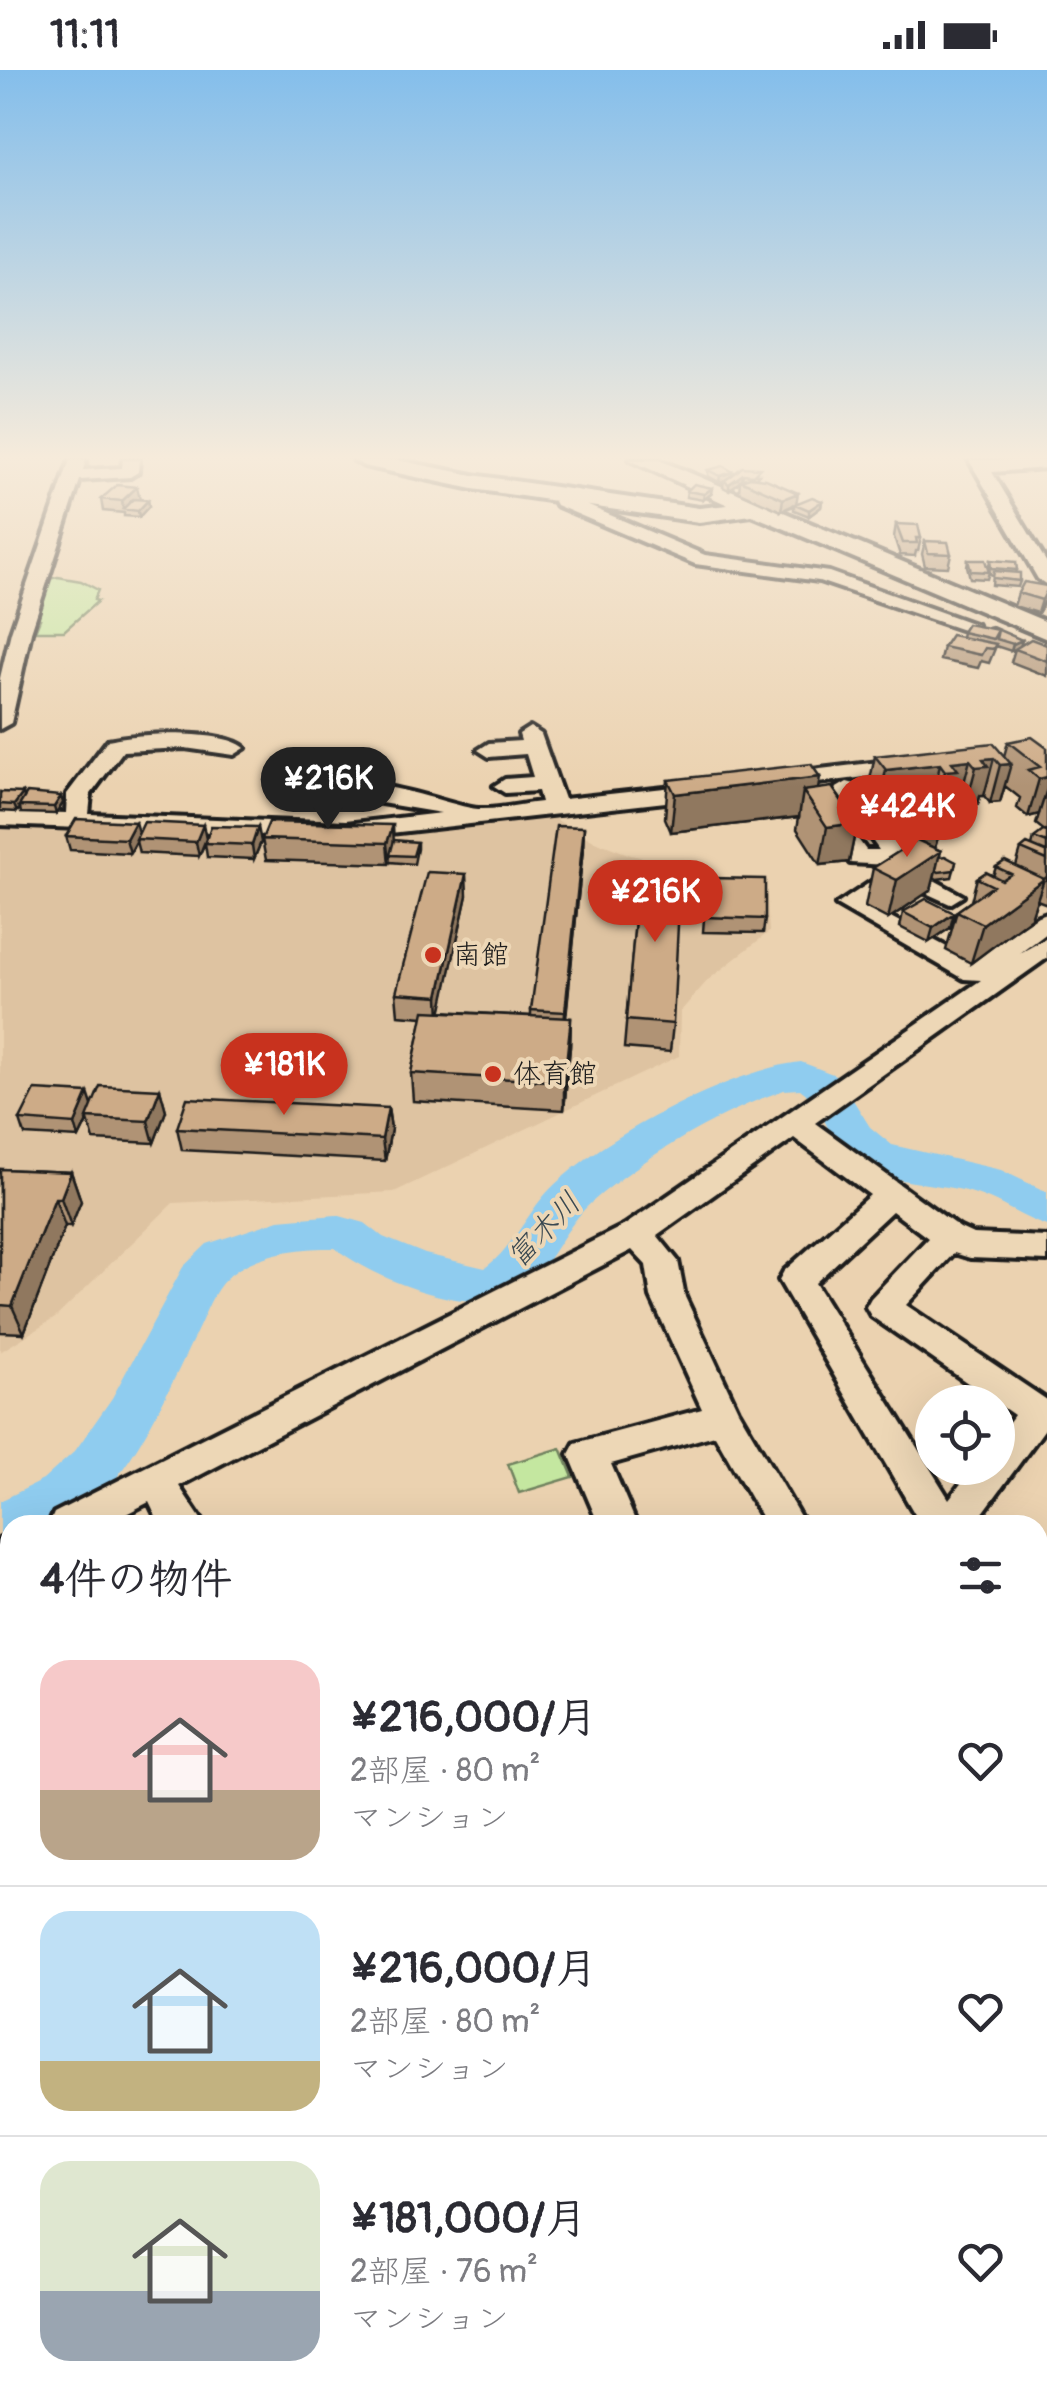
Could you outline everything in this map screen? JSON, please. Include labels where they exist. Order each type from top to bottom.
[{"type":"main road","points":[[893,569],[1047,643]]},
{"type":"main road","points":[[914,579],[1047,631]]},
{"type":"street","points":[[0,722],[8,657],[40,569]]},
{"type":"street","points":[[770,569],[822,576],[967,625]]},
{"type":"street","points":[[877,593],[914,579]]},
{"type":"street","points":[[77,821],[79,794],[116,745],[184,740],[234,748]]},
{"type":"street","points":[[489,750],[532,740],[555,808]]},
{"type":"street","points":[[0,818],[346,831],[555,808],[743,794],[932,771],[847,790],[743,794],[640,816]]},
{"type":"street","points":[[505,786],[547,783]]},
{"type":"street","points":[[847,790],[899,865]]},
{"type":"street","points":[[353,792],[426,800],[477,817]]},
{"type":"street","points":[[814,794],[858,858],[899,865],[950,896]]},
{"type":"street","points":[[899,865],[849,906],[984,979]]},
{"type":"street","points":[[88,1515],[636,1233],[795,1123],[984,979],[1046,941]]},
{"type":"street","points":[[795,1123],[949,1237],[970,1246],[1047,1249]]},
{"type":"street","points":[[890,1195],[796,1280],[915,1481]]},
{"type":"street","points":[[636,1233],[662,1261],[668,1296],[724,1418],[780,1515]]},
{"type":"street","points":[[949,1237],[883,1307],[997,1385]]},
{"type":"street","points":[[1015,1397],[1037,1412],[1015,1441]]},
{"type":"street","points":[[614,1515],[588,1454],[724,1418]]},
{"type":"street","points":[[157,1481],[174,1515]]},
{"type":"street","points":[[918,1485],[940,1515]]},
{"type":"street","points":[[959,1515],[982,1485]]},
{"type":"shaded area","points":[[548,815],[592,840],[631,855],[754,884],[767,897],[769,932],[708,980],[680,1012],[679,1056],[394,1192],[173,1203],[55,1318],[0,1352],[0,822],[356,835],[423,832]]},
{"type":"green space","points":[[58,577],[81,581],[98,590],[94,600],[98,601],[64,631],[35,631],[40,619],[32,618],[44,580]]},
{"type":"green space","points":[[561,1448],[573,1477],[519,1493],[508,1464]]},
{"type":"building","points":[[994,571],[1020,573],[1020,581],[993,578]]},
{"type":"building","points":[[1024,582],[1047,586],[1042,600],[1018,593]]},
{"type":"building","points":[[967,624],[998,630],[993,639],[962,632]]},
{"type":"building","points":[[992,627],[1022,640],[1013,644],[996,639],[998,630],[988,628]]},
{"type":"building","points":[[951,635],[996,644],[993,649],[985,648],[981,655],[943,647]]},
{"type":"building","points":[[1031,639],[1047,645],[1047,661],[1015,649]]},
{"type":"building","points":[[1032,737],[1047,748],[1047,777],[1039,779],[1028,770],[1040,767],[1008,742]]},
{"type":"building","points":[[993,743],[1011,764],[1000,765],[994,758],[983,759],[988,766],[976,767],[970,760],[952,762],[958,770],[945,771],[940,764],[886,770],[875,756]]},
{"type":"building","points":[[811,764],[820,777],[675,794],[668,780]]},
{"type":"building","points":[[933,776],[938,781],[920,783],[927,791],[943,789],[950,798],[934,800],[944,812],[918,816],[892,781]]},
{"type":"building","points":[[832,787],[857,823],[827,827],[803,791]]},
{"type":"building","points":[[0,792],[23,793],[14,805],[0,804]]},
{"type":"building","points":[[27,793],[61,796],[54,807],[19,806]]},
{"type":"building","points":[[76,819],[135,822],[126,839],[66,836]]},
{"type":"building","points":[[144,822],[203,825],[196,842],[136,839]]},
{"type":"building","points":[[269,822],[393,825],[387,843],[262,839]]},
{"type":"building","points":[[211,826],[258,827],[252,845],[205,843]]},
{"type":"building","points":[[556,826],[584,827],[565,1012],[531,1010]]},
{"type":"building","points":[[1047,832],[1047,843],[1034,838]]},
{"type":"building","points":[[394,840],[417,842],[413,856],[390,855]]},
{"type":"building","points":[[917,840],[941,851],[897,880],[873,868]]},
{"type":"building","points":[[1027,844],[1047,851],[1047,860],[1021,849]]},
{"type":"building","points":[[939,857],[956,862],[954,870],[939,872]]},
{"type":"building","points":[[1005,861],[1044,879],[983,924],[957,911],[993,886],[977,878],[986,872],[1002,880],[1011,874],[996,867]]},
{"type":"building","points":[[640,864],[681,865],[673,1024],[626,1020]]},
{"type":"building","name":"南館","points":[[427,872],[466,874],[439,996],[396,993]]},
{"type":"building","points":[[707,878],[765,879],[765,919],[705,917]]},
{"type":"building","points":[[926,899],[954,913],[933,928],[903,912]]},
{"type":"building","points":[[424,1011],[571,1018],[564,1082],[411,1073]]},
{"type":"building","points":[[100,1086],[160,1089],[148,1121],[87,1118]]},
{"type":"building","points":[[35,1090],[88,1093],[75,1124],[20,1120]]},
{"type":"building","points":[[187,1098],[388,1108],[382,1139],[177,1128]]},
{"type":"building","points":[[0,1169],[71,1172],[61,1198],[55,1198],[12,1306],[0,1305]]},
{"type":"waterway","name":"富木川","points":[[25,1515],[62,1496],[93,1467],[130,1412],[199,1279],[223,1256],[279,1237],[336,1231],[409,1267],[446,1279],[489,1286],[510,1274],[559,1208],[602,1171],[712,1105],[779,1078],[801,1075],[823,1085],[855,1137],[891,1162],[986,1181],[1047,1210]]},
{"type":"place","name":"南館","points":[[433,955]]},
{"type":"place","name":"体育館","points":[[493,1074]]}]
